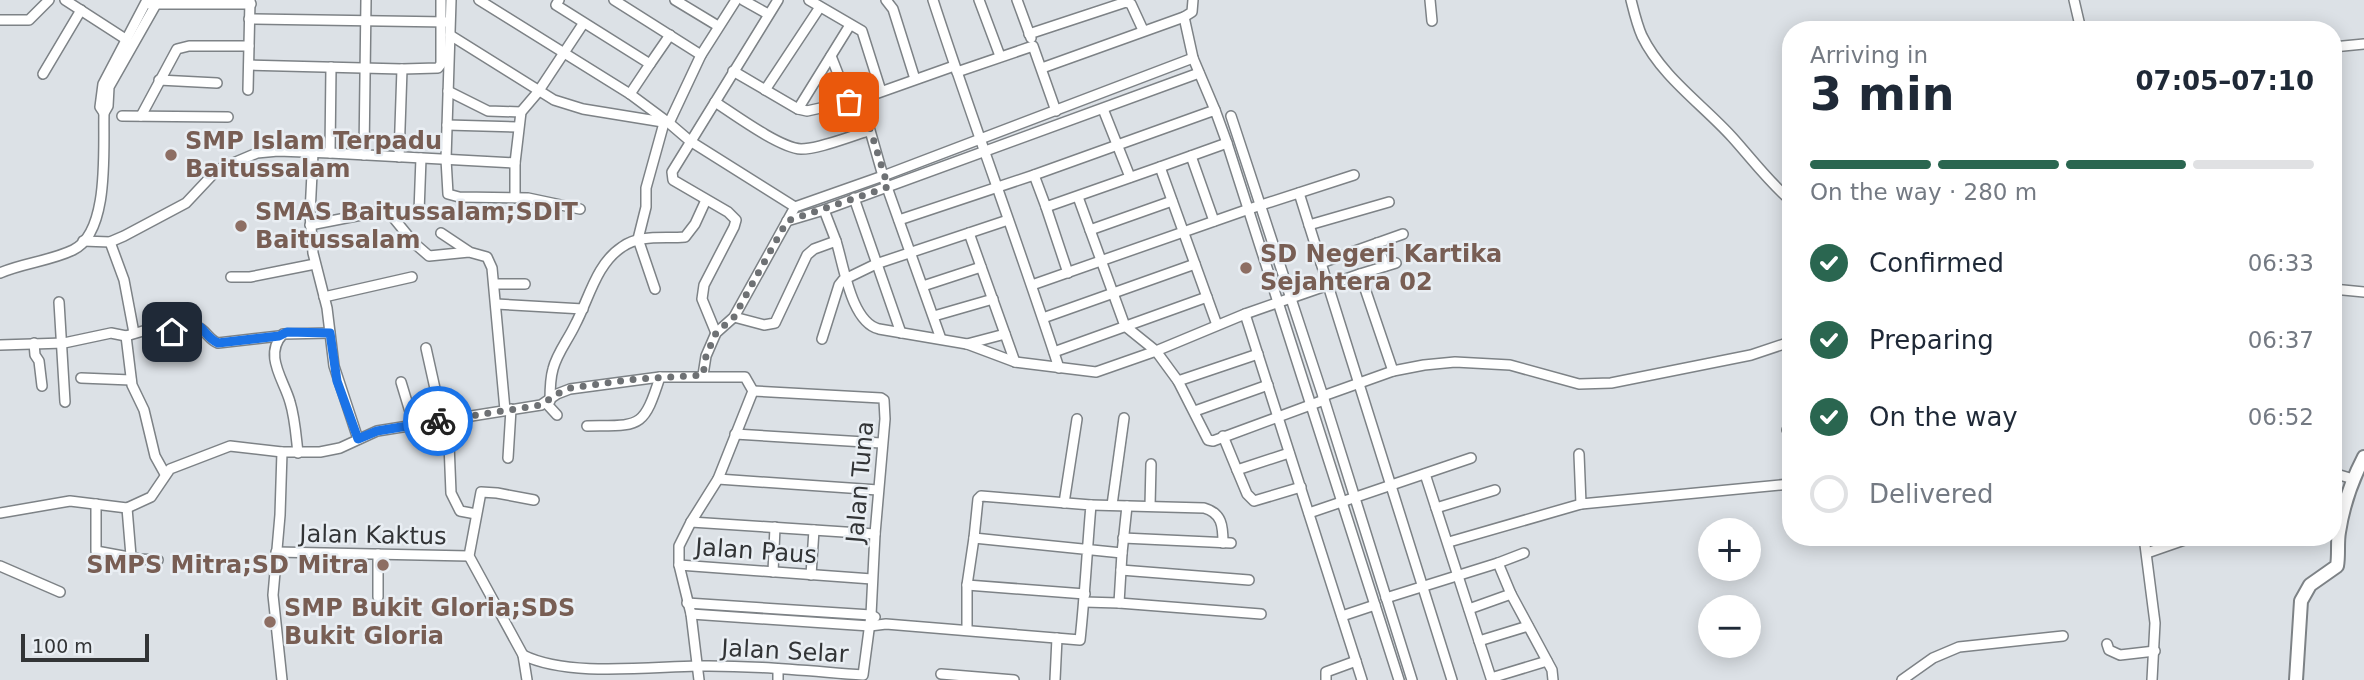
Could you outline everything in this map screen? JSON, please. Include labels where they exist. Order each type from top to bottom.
[{"type":"main road","points":[[2342,515],[2353,479],[2364,457]]},
{"type":"main road","points":[[2296,680],[2301,601],[2310,585],[2337,566],[2336,546]]},
{"type":"street","points":[[0,20],[29,20],[49,0]]},
{"type":"street","points":[[65,0],[127,40]]},
{"type":"street","points":[[364,155],[366,0]]},
{"type":"street","points":[[441,0],[450,35],[447,194],[459,197],[540,200],[580,209]]},
{"type":"street","points":[[249,65],[402,69],[440,67],[451,0]]},
{"type":"street","points":[[479,0],[631,94],[690,141],[795,207]]},
{"type":"street","points":[[614,0],[701,55]]},
{"type":"street","points":[[675,0],[718,26]]},
{"type":"street","points":[[655,289],[638,239],[646,207],[646,188],[666,123],[701,55],[736,0]]},
{"type":"street","points":[[743,0],[768,14]]},
{"type":"street","points":[[716,333],[702,293],[736,220],[728,212],[672,177],[672,169],[778,0]]},
{"type":"street","points":[[809,0],[862,31],[881,91]]},
{"type":"street","points":[[886,0],[893,9],[915,79]]},
{"type":"street","points":[[933,0],[1059,368]]},
{"type":"street","points":[[979,0],[1000,56]]},
{"type":"street","points":[[1017,0],[1056,111]]},
{"type":"street","points":[[1042,68],[1184,17],[1192,12],[1193,0]]},
{"type":"street","points":[[1430,0],[1432,21]]},
{"type":"street","points":[[1631,0],[1640,32],[1661,63],[1782,193]]},
{"type":"street","points":[[2074,0],[2079,21]]},
{"type":"street","points":[[148,3],[251,2],[248,90]]},
{"type":"street","points":[[554,2],[583,24],[650,64]]},
{"type":"street","points":[[1029,34],[1126,2],[1130,2],[1143,30]]},
{"type":"street","points":[[104,113],[100,107],[103,84],[148,3]]},
{"type":"street","points":[[0,272],[74,250],[91,232],[103,185],[104,113],[108,106],[109,87],[148,3]]},
{"type":"street","points":[[765,90],[820,7]]},
{"type":"street","points":[[43,74],[81,10]]},
{"type":"street","points":[[1184,17],[1193,58],[1227,143],[1354,498],[1412,680]]},
{"type":"street","points":[[249,19],[446,22]]},
{"type":"street","points":[[515,198],[515,163],[521,112],[583,24]]},
{"type":"street","points":[[798,109],[850,24]]},
{"type":"street","points":[[450,35],[537,92],[573,107],[666,123]]},
{"type":"street","points":[[631,94],[670,35]]},
{"type":"street","points":[[2342,46],[2364,44]]},
{"type":"street","points":[[141,116],[177,49],[189,46],[249,46]]},
{"type":"street","points":[[733,71],[798,109],[811,111],[861,99],[915,79],[1033,46]]},
{"type":"street","points":[[831,56],[849,102]]},
{"type":"street","points":[[703,375],[706,356],[716,333],[734,317],[795,207],[1193,58]]},
{"type":"street","points":[[330,153],[331,67]]},
{"type":"street","points":[[399,157],[402,69]]},
{"type":"street","points":[[787,221],[824,210],[1199,73]]},
{"type":"street","points":[[159,80],[217,83]]},
{"type":"street","points":[[448,91],[488,111],[521,112]]},
{"type":"street","points":[[861,99],[883,176],[941,339]]},
{"type":"street","points":[[715,102],[794,148],[808,149],[869,131]]},
{"type":"street","points":[[1103,108],[1130,177]]},
{"type":"street","points":[[899,220],[1214,110]]},
{"type":"street","points":[[122,116],[228,117]]},
{"type":"street","points":[[1231,116],[1261,205],[1284,300],[1318,402],[1344,502],[1399,680]]},
{"type":"street","points":[[447,125],[518,127]]},
{"type":"street","points":[[1045,207],[1227,143]]},
{"type":"street","points":[[83,241],[110,242],[186,203],[221,167],[257,153],[330,153],[515,163]]},
{"type":"street","points":[[313,153],[310,225],[315,264],[324,297],[337,381],[358,439]]},
{"type":"street","points":[[1191,156],[1214,221]]},
{"type":"street","points":[[419,212],[421,158]]},
{"type":"street","points":[[1160,167],[1217,325]]},
{"type":"street","points":[[1034,175],[1068,273]]},
{"type":"street","points":[[1032,285],[1354,175]]},
{"type":"street","points":[[1299,193],[1452,680]]},
{"type":"street","points":[[1078,197],[1125,326],[1156,351],[1178,381],[1208,440],[1213,441],[1278,417],[1393,371],[1435,363],[1497,363],[1571,383],[1593,385],[1729,359],[1782,344]]},
{"type":"street","points":[[854,198],[901,333]]},
{"type":"street","points":[[557,415],[548,402],[554,364],[598,274],[621,247],[638,239],[685,237],[695,224],[706,200]]},
{"type":"street","points":[[1090,230],[1172,201]]},
{"type":"street","points":[[1309,225],[1389,202]]},
{"type":"street","points":[[310,225],[387,210],[414,243],[429,256],[470,252],[487,257],[492,268],[508,410],[508,458]]},
{"type":"street","points":[[824,210],[863,320],[873,327],[967,344],[1015,362],[1059,368],[1101,371],[1245,314],[1395,263]]},
{"type":"street","points":[[822,338],[839,285],[847,278],[876,264],[1008,220]]},
{"type":"street","points":[[442,233],[470,252]]},
{"type":"street","points":[[969,233],[1015,362]]},
{"type":"street","points":[[1321,263],[1404,234]]},
{"type":"street","points":[[734,317],[764,326],[775,323],[807,255],[814,249],[836,241]]},
{"type":"street","points":[[110,242],[124,280],[130,334],[131,380],[147,417],[155,456],[165,474]]},
{"type":"street","points":[[1377,243],[1385,266]]},
{"type":"street","points":[[231,277],[250,277],[315,264]]},
{"type":"street","points":[[1043,318],[1195,264]]},
{"type":"street","points":[[923,286],[981,267]]},
{"type":"street","points":[[1360,274],[1393,371]]},
{"type":"street","points":[[324,297],[412,277]]},
{"type":"street","points":[[494,284],[525,284]]},
{"type":"street","points":[[2342,290],[2364,292]]},
{"type":"street","points":[[1054,352],[1207,297]]},
{"type":"street","points":[[934,316],[993,299]]},
{"type":"street","points":[[59,302],[65,402]]},
{"type":"street","points":[[496,304],[583,309]]},
{"type":"street","points":[[1245,314],[1362,680]]},
{"type":"street","points":[[0,345],[61,344],[116,332],[167,333],[190,324],[204,329],[213,341],[218,343],[279,336],[287,332],[330,333]]},
{"type":"street","points":[[967,344],[1005,334]]},
{"type":"street","points":[[279,336],[275,360],[291,406],[298,453]]},
{"type":"street","points":[[34,344],[42,386]]},
{"type":"street","points":[[426,348],[445,419],[452,493],[460,511],[476,514]]},
{"type":"street","points":[[1178,381],[1258,354]]},
{"type":"street","points":[[587,426],[628,425],[639,422],[649,410],[660,377]]},
{"type":"street","points":[[0,513],[70,501],[127,508],[151,497],[165,474],[177,464],[230,446],[298,453],[331,450],[377,431],[548,402],[570,388],[660,377],[745,377],[753,391],[718,478],[679,546],[679,565],[691,614],[699,680]]},
{"type":"street","points":[[81,378],[131,380]]},
{"type":"street","points":[[401,382],[414,425]]},
{"type":"street","points":[[1195,411],[1268,385]]},
{"type":"street","name":"Jalan Tuna","points":[[753,391],[884,400],[870,626]]},
{"type":"street","points":[[1112,505],[1124,418]]},
{"type":"street","points":[[1064,503],[1077,419]]},
{"type":"street","points":[[735,434],[881,443]]},
{"type":"street","points":[[1223,436],[1247,494],[1254,501],[1301,487]]},
{"type":"street","points":[[282,452],[273,605],[282,680]]},
{"type":"street","points":[[1237,470],[1289,453]]},
{"type":"street","points":[[1578,454],[1581,504]]},
{"type":"street","points":[[1309,513],[1471,458]]},
{"type":"street","points":[[1150,506],[1151,464]]},
{"type":"street","points":[[1425,474],[1459,575],[1489,679],[1547,660]]},
{"type":"street","points":[[2342,476],[2353,479]]},
{"type":"street","points":[[718,478],[878,490]]},
{"type":"street","points":[[1448,542],[1581,504],[1782,485]]},
{"type":"street","points":[[1436,508],[1495,490]]},
{"type":"street","points":[[527,680],[523,655],[469,556],[481,492],[534,500]]},
{"type":"street","points":[[967,630],[967,585],[979,497],[1091,505],[1204,508],[1216,512],[1222,522],[1227,543],[1123,538]]},
{"type":"street","points":[[96,504],[96,551],[158,560]]},
{"type":"street","points":[[691,614],[870,626],[886,624],[1080,640],[1091,505]]},
{"type":"street","points":[[1119,603],[1127,506]]},
{"type":"street","points":[[127,508],[129,551],[134,558]]},
{"type":"street","points":[[691,522],[875,534]]},
{"type":"street","points":[[773,572],[775,527]]},
{"type":"street","points":[[811,575],[814,530]]},
{"type":"street","points":[[974,538],[1122,554]]},
{"type":"street","points":[[2146,546],[2155,623],[2152,680]]},
{"type":"street","points":[[2147,553],[2167,546]]},
{"type":"street","name":"Jalan Kaktus","points":[[275,552],[469,556]]},
{"type":"street","points":[[1386,598],[1524,553]]},
{"type":"street","points":[[378,554],[379,597]]},
{"type":"street","points":[[1498,563],[1511,594],[1552,670],[1553,680]]},
{"type":"street","name":"Jalan Paus","points":[[679,565],[872,579]]},
{"type":"street","points":[[0,566],[60,592]]},
{"type":"street","points":[[1121,570],[1249,580]]},
{"type":"street","points":[[967,585],[1119,603],[1261,614]]},
{"type":"street","points":[[1469,609],[1511,594]]},
{"type":"street","points":[[687,603],[871,615],[886,624]]},
{"type":"street","points":[[1342,616],[1375,605]]},
{"type":"street","name":"Jalan Selar","points":[[523,655],[538,662],[602,668],[659,669],[697,666],[778,669],[863,678],[870,626]]},
{"type":"street","points":[[1479,641],[1528,626]]},
{"type":"street","points":[[1902,680],[1933,658],[1959,647],[2063,636]]},
{"type":"street","points":[[1055,680],[1057,638]]},
{"type":"street","points":[[2107,644],[2109,650],[2116,654],[2155,651]]},
{"type":"street","points":[[1326,680],[1326,672],[1356,661]]},
{"type":"street","points":[[778,669],[778,680]]},
{"type":"street","points":[[941,674],[955,678],[1014,680]]},
{"type":"way so far","points":[[438,421],[541,405],[570,388],[636,379],[703,375],[706,356],[716,333],[734,317],[787,221],[888,187],[861,99],[849,102]]},
{"type":"place","name":"SMP Islam Terpadu Baitussalam","points":[[171,155]]},
{"type":"place","name":"SMAS Baitussalam;SDIT Baitussalam","points":[[241,226]]},
{"type":"place","name":"SD Negeri Kartika Sejahtera 02","points":[[1246,268]]},
{"type":"place","name":"SMPS Mitra;SD Mitra","points":[[383,565]]},
{"type":"place","name":"SMP Bukit Gloria;SDS Bukit Gloria","points":[[270,622]]},
{"type":"route","points":[[172,332],[186,324],[197,325],[218,343],[279,336],[287,332],[330,333],[337,381],[358,439],[377,431],[438,421]]}]
